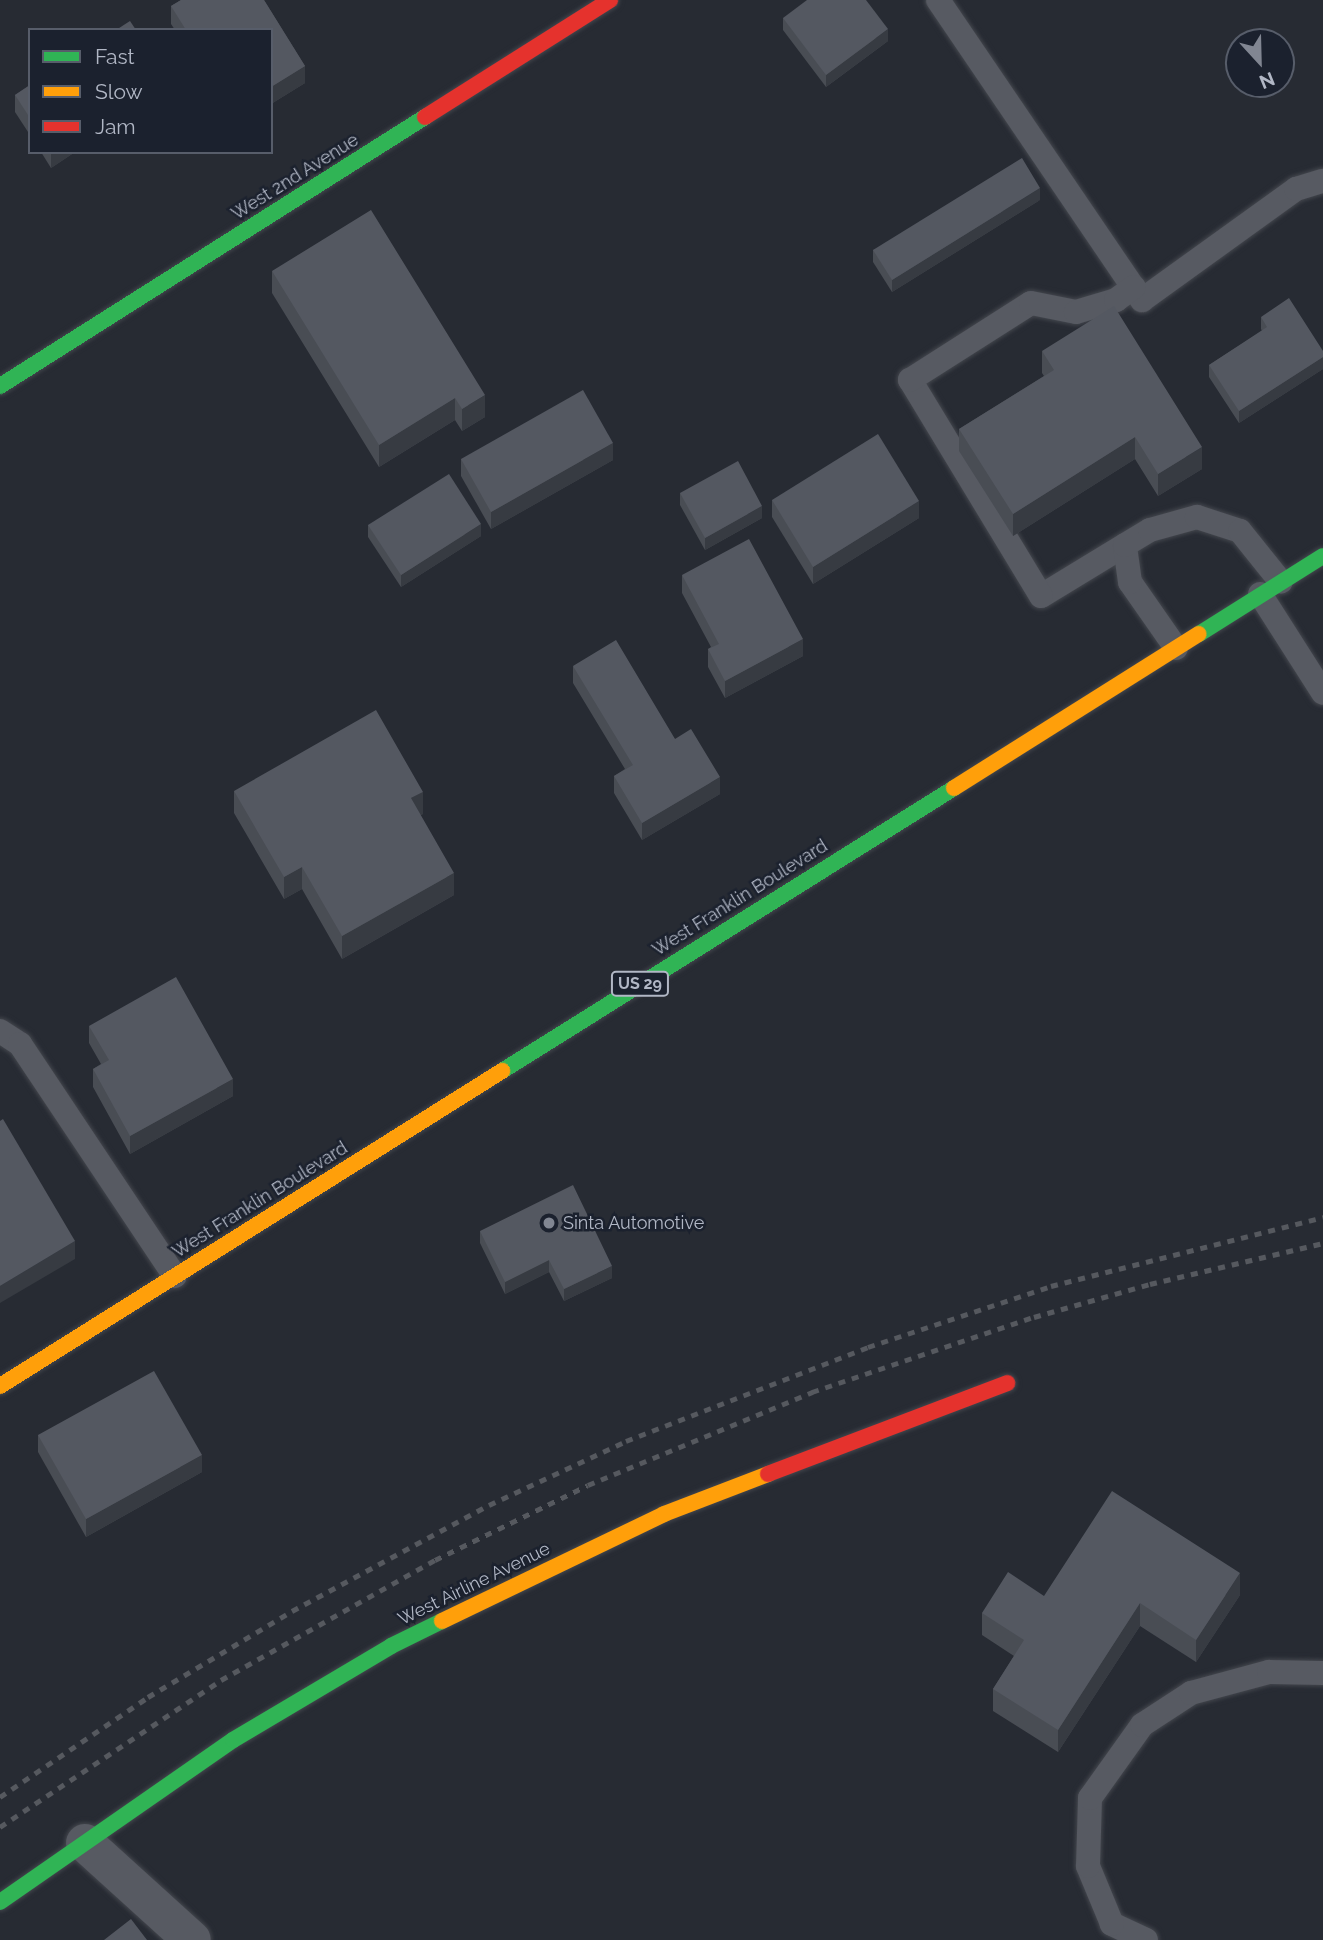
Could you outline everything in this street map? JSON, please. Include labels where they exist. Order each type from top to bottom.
[{"type":"street","name":"West 2nd Avenue","points":[[0,386],[610,0]]},
{"type":"street","name":"West Franklin Boulevard","points":[[0,1386],[1323,555]]},
{"type":"street","name":"West Airline Avenue","points":[[0,1902],[233,1740],[391,1646],[464,1608],[664,1514],[1007,1383]]},
{"type":"street","points":[[85,1843],[191,1940]]},
{"type":"lane","points":[[938,0],[1142,300],[1296,189],[1323,181]]},
{"type":"lane","points":[[1134,288],[1116,300],[1076,312],[1031,303],[910,380],[1041,596],[1150,530],[1197,517],[1240,531],[1323,693]]},
{"type":"lane","points":[[1125,545],[1130,582],[1176,648]]},
{"type":"lane","points":[[0,1031],[20,1044],[175,1276]]},
{"type":"lane","points":[[1146,1940],[1112,1924],[1088,1866],[1090,1798],[1142,1725],[1191,1693],[1269,1672],[1323,1673]]},
{"type":"building","points":[[181,0],[264,0],[305,66],[273,86],[273,28],[185,28],[171,6]]},
{"type":"building","points":[[807,0],[866,0],[888,29],[826,75],[783,18]]},
{"type":"building","points":[[130,21],[135,28],[119,28]]},
{"type":"building","points":[[28,86],[28,115],[15,95]]},
{"type":"building","points":[[1022,158],[1040,188],[892,280],[873,250]]},
{"type":"building","points":[[371,210],[485,395],[462,409],[455,398],[379,445],[272,271]]},
{"type":"building","points":[[1289,298],[1323,351],[1323,357],[1239,411],[1209,365],[1267,327],[1261,317]]},
{"type":"building","points":[[1114,306],[1202,447],[1158,474],[1135,437],[1013,514],[959,429],[1054,370],[1042,351]]},
{"type":"building","points":[[583,390],[613,443],[491,512],[461,459]]},
{"type":"building","points":[[878,434],[919,501],[813,567],[772,500]]},
{"type":"building","points":[[738,461],[762,506],[705,538],[680,493]]},
{"type":"building","points":[[449,474],[481,524],[401,575],[368,525]]},
{"type":"building","points":[[749,539],[803,639],[725,681],[708,649],[719,644],[682,575]]},
{"type":"building","points":[[616,640],[675,739],[691,729],[720,777],[642,823],[614,776],[633,765],[573,666]]},
{"type":"building","points":[[376,710],[423,792],[411,798],[454,873],[342,936],[302,867],[284,877],[234,791]]},
{"type":"building","points":[[176,977],[233,1079],[130,1136],[93,1069],[109,1060],[89,1026]]},
{"type":"building","points":[[3,1119],[75,1241],[0,1286],[0,1121]]},
{"type":"building","points":[[573,1185],[612,1266],[564,1289],[549,1260],[505,1282],[480,1231]]},
{"type":"building","points":[[154,1371],[202,1455],[86,1519],[38,1435]]},
{"type":"building","points":[[1112,1491],[1240,1573],[1196,1640],[1140,1603],[1058,1730],[993,1689],[1024,1640],[982,1613],[1008,1572],[1044,1596]]},
{"type":"building","points":[[131,1919],[147,1940],[104,1940]]},
{"type":"railway","points":[[0,1797],[148,1697],[292,1611],[489,1505],[626,1441],[868,1347],[1051,1286],[1323,1217]]},
{"type":"railway","points":[[0,1827],[221,1680],[435,1560],[588,1485],[812,1392],[1034,1317],[1150,1284],[1323,1243]]},
{"type":"traffic: fast","points":[[0,386],[425,117]]},
{"type":"traffic: fast","points":[[1199,634],[1323,556]]},
{"type":"traffic: fast","points":[[502,1071],[954,788]]},
{"type":"traffic: fast","points":[[0,1902],[233,1740],[391,1646],[442,1621]]},
{"type":"traffic: slow","points":[[954,788],[1199,634]]},
{"type":"traffic: slow","points":[[0,1386],[502,1071]]},
{"type":"traffic: slow","points":[[442,1621],[664,1514],[768,1474]]},
{"type":"traffic: jam","points":[[425,117],[610,0]]},
{"type":"traffic: jam","points":[[768,1474],[1007,1383]]},
{"type":"place","name":"Sinta Automotive","points":[[549,1223]]}]
